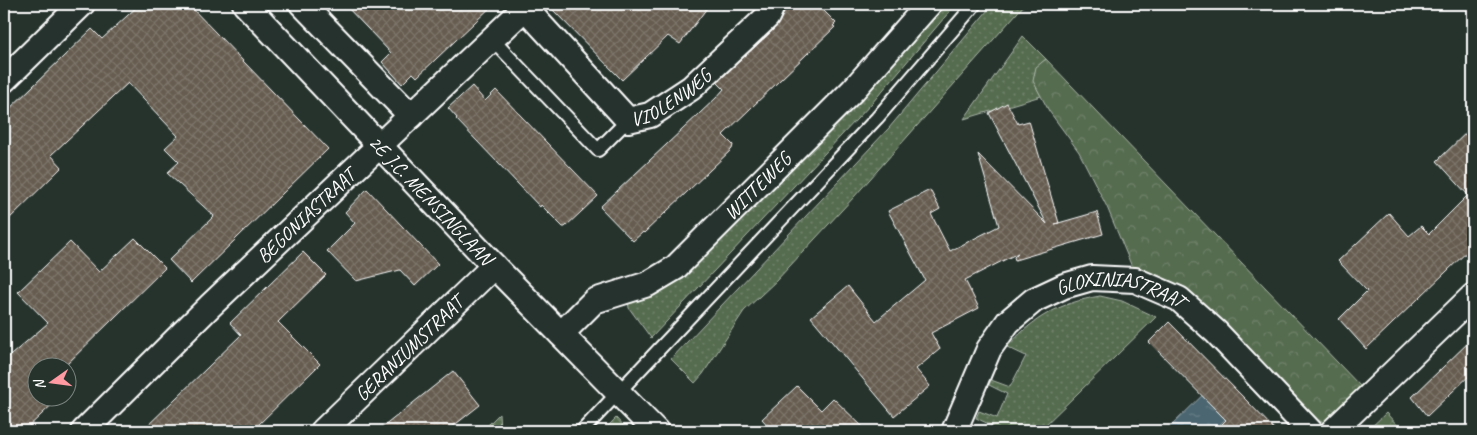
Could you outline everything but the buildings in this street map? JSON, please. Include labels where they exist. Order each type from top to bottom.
[{"type":"street","points":[[4,80],[82,4]]},
{"type":"street","name":"2E J.C. MENSINGLAAN","points":[[245,4],[494,266],[656,431]]},
{"type":"street","name":"2E J.C. MENSINGLAAN","points":[[302,4],[411,116]]},
{"type":"street","name":"VIOLENWEG","points":[[527,6],[628,120],[650,115],[691,88],[767,16],[773,4]]},
{"type":"street","name":"WITTEWEG","points":[[561,334],[594,301],[648,284],[675,268],[853,90],[929,4]]},
{"type":"street","name":"BEGONIASTRAAT","points":[[84,431],[210,306],[527,6]]},
{"type":"street","name":"GERANIUMSTRAAT","points":[[323,431],[494,266]]},
{"type":"street","name":"GLOXINIASTRAAT","points":[[954,431],[989,349],[1008,322],[1034,300],[1064,286],[1092,278],[1135,280],[1179,299],[1216,332],[1310,431]]},
{"type":"street","points":[[1333,431],[1473,296]]},
{"type":"lane","points":[[582,431],[877,118],[975,4]]},
{"type":"lane","points":[[492,39],[598,150],[628,120]]},
{"type":"green space","points":[[940,4],[956,4],[872,103],[651,338],[629,308],[628,300],[661,291],[680,278]]},
{"type":"green space","points":[[993,4],[1025,4],[854,197],[776,281],[744,311],[703,374],[695,383],[671,359],[889,128]]},
{"type":"green space","points":[[1023,36],[1046,59],[1037,68],[1034,76],[1041,96],[964,119]]},
{"type":"green space","points":[[1046,59],[1362,388],[1326,422],[1317,422],[1191,297],[1144,270],[1132,267],[1107,207],[1079,152],[1049,111],[1033,81],[1036,67]]},
{"type":"green space","points":[[1100,296],[1122,301],[1156,317],[1039,431],[991,431],[993,426],[976,418],[979,411],[997,418],[1007,394],[989,385],[991,380],[1010,387],[1026,356],[1007,347],[1017,336],[1027,327],[1060,307]]},
{"type":"green space","points":[[1386,413],[1403,431],[1367,431]]},
{"type":"green space","points":[[499,414],[500,431],[482,431]]},
{"type":"green space","points":[[616,418],[628,431],[603,431]]},
{"type":"water","points":[[1221,377],[1245,400],[1213,431],[1166,431]]}]
